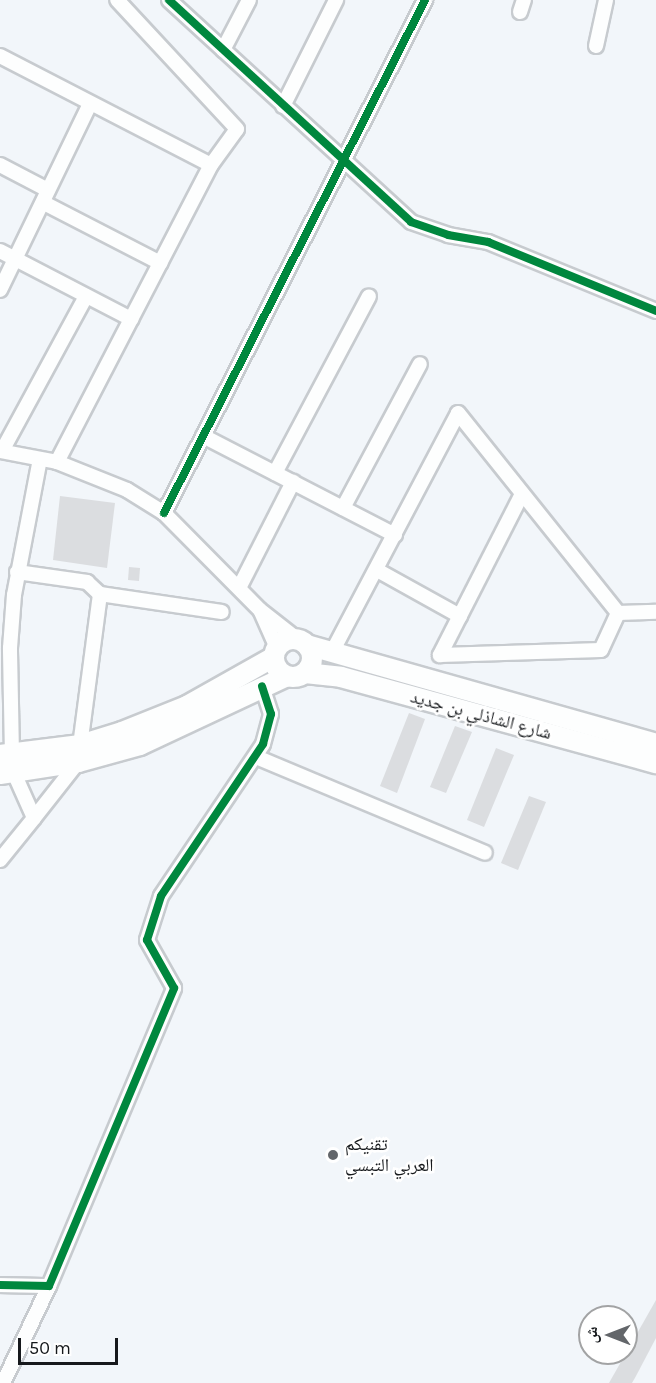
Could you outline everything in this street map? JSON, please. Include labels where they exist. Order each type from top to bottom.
[{"type":"main road","points":[[288,639],[302,642],[312,661],[296,674],[279,670],[275,652],[288,639]]},
{"type":"main road","name":"شارع الشاذلي بن جديد","points":[[302,642],[331,654],[656,744]]},
{"type":"main road","name":"شارع الشاذلي بن جديد","points":[[79,753],[187,706],[275,652]]},
{"type":"main road","name":"شارع الشاذلي بن جديد","points":[[6,764],[140,745],[262,686],[296,674],[341,677],[656,763]]},
{"type":"street","points":[[57,462],[211,165],[237,129],[117,0]]},
{"type":"street","points":[[169,0],[399,213],[423,229],[488,242],[656,311]]},
{"type":"street","points":[[223,51],[249,0]]},
{"type":"street","points":[[283,105],[336,0]]},
{"type":"street","points":[[164,513],[425,0]]},
{"type":"street","points":[[596,46],[606,0]]},
{"type":"street","points":[[0,56],[211,165]]},
{"type":"street","points":[[0,290],[90,104]]},
{"type":"street","points":[[0,165],[46,196],[160,263]]},
{"type":"street","points":[[0,251],[131,319]]},
{"type":"street","points":[[86,296],[1,451],[57,462],[127,490],[164,513],[240,586],[260,610],[302,642]]},
{"type":"street","points":[[275,473],[369,296]]},
{"type":"street","points":[[343,508],[420,364]]},
{"type":"street","points":[[331,654],[458,413],[618,613]]},
{"type":"street","points":[[203,436],[394,535]]},
{"type":"street","points":[[34,818],[6,764],[10,648],[7,594],[17,572],[40,459]]},
{"type":"street","points":[[240,586],[293,483]]},
{"type":"street","points":[[522,494],[440,655],[601,650],[618,613]]},
{"type":"street","points":[[376,570],[460,616]]},
{"type":"street","points":[[17,572],[87,582],[100,594],[222,612]]},
{"type":"street","points":[[0,860],[34,818],[79,753],[100,594]]},
{"type":"street","points":[[260,610],[275,652]]},
{"type":"street","points":[[618,613],[656,612]]},
{"type":"street","points":[[3,1383],[49,1286],[174,988],[147,940],[161,896],[256,757],[270,729],[271,714],[262,686]]},
{"type":"street","points":[[256,757],[485,853]]},
{"type":"street","points":[[0,1285],[49,1286]]},
{"type":"building","points":[[60,496],[115,503],[107,568],[53,560]]},
{"type":"building","points":[[129,567],[140,568],[139,581],[128,580]]},
{"type":"building","points":[[409,713],[425,719],[397,793],[380,786]]},
{"type":"building","points":[[455,726],[472,732],[446,793],[430,787]]},
{"type":"building","points":[[496,748],[514,755],[484,827],[467,820]]},
{"type":"building","points":[[529,796],[546,802],[518,870],[501,863]]},
{"type":"building","points":[[656,1300],[656,1338],[636,1376],[632,1383],[609,1383],[619,1365],[638,1365],[638,1332]]},
{"type":"cycle path","points":[[169,0],[411,222],[448,235],[488,242],[656,311]]},
{"type":"cycle path","points":[[164,513],[425,0]]},
{"type":"cycle path","points":[[0,1285],[49,1286],[174,988],[147,940],[161,896],[263,744],[271,714],[262,686]]},
{"type":"place","name":"تقنيكم العربي التبسي","points":[[333,1155]]}]
